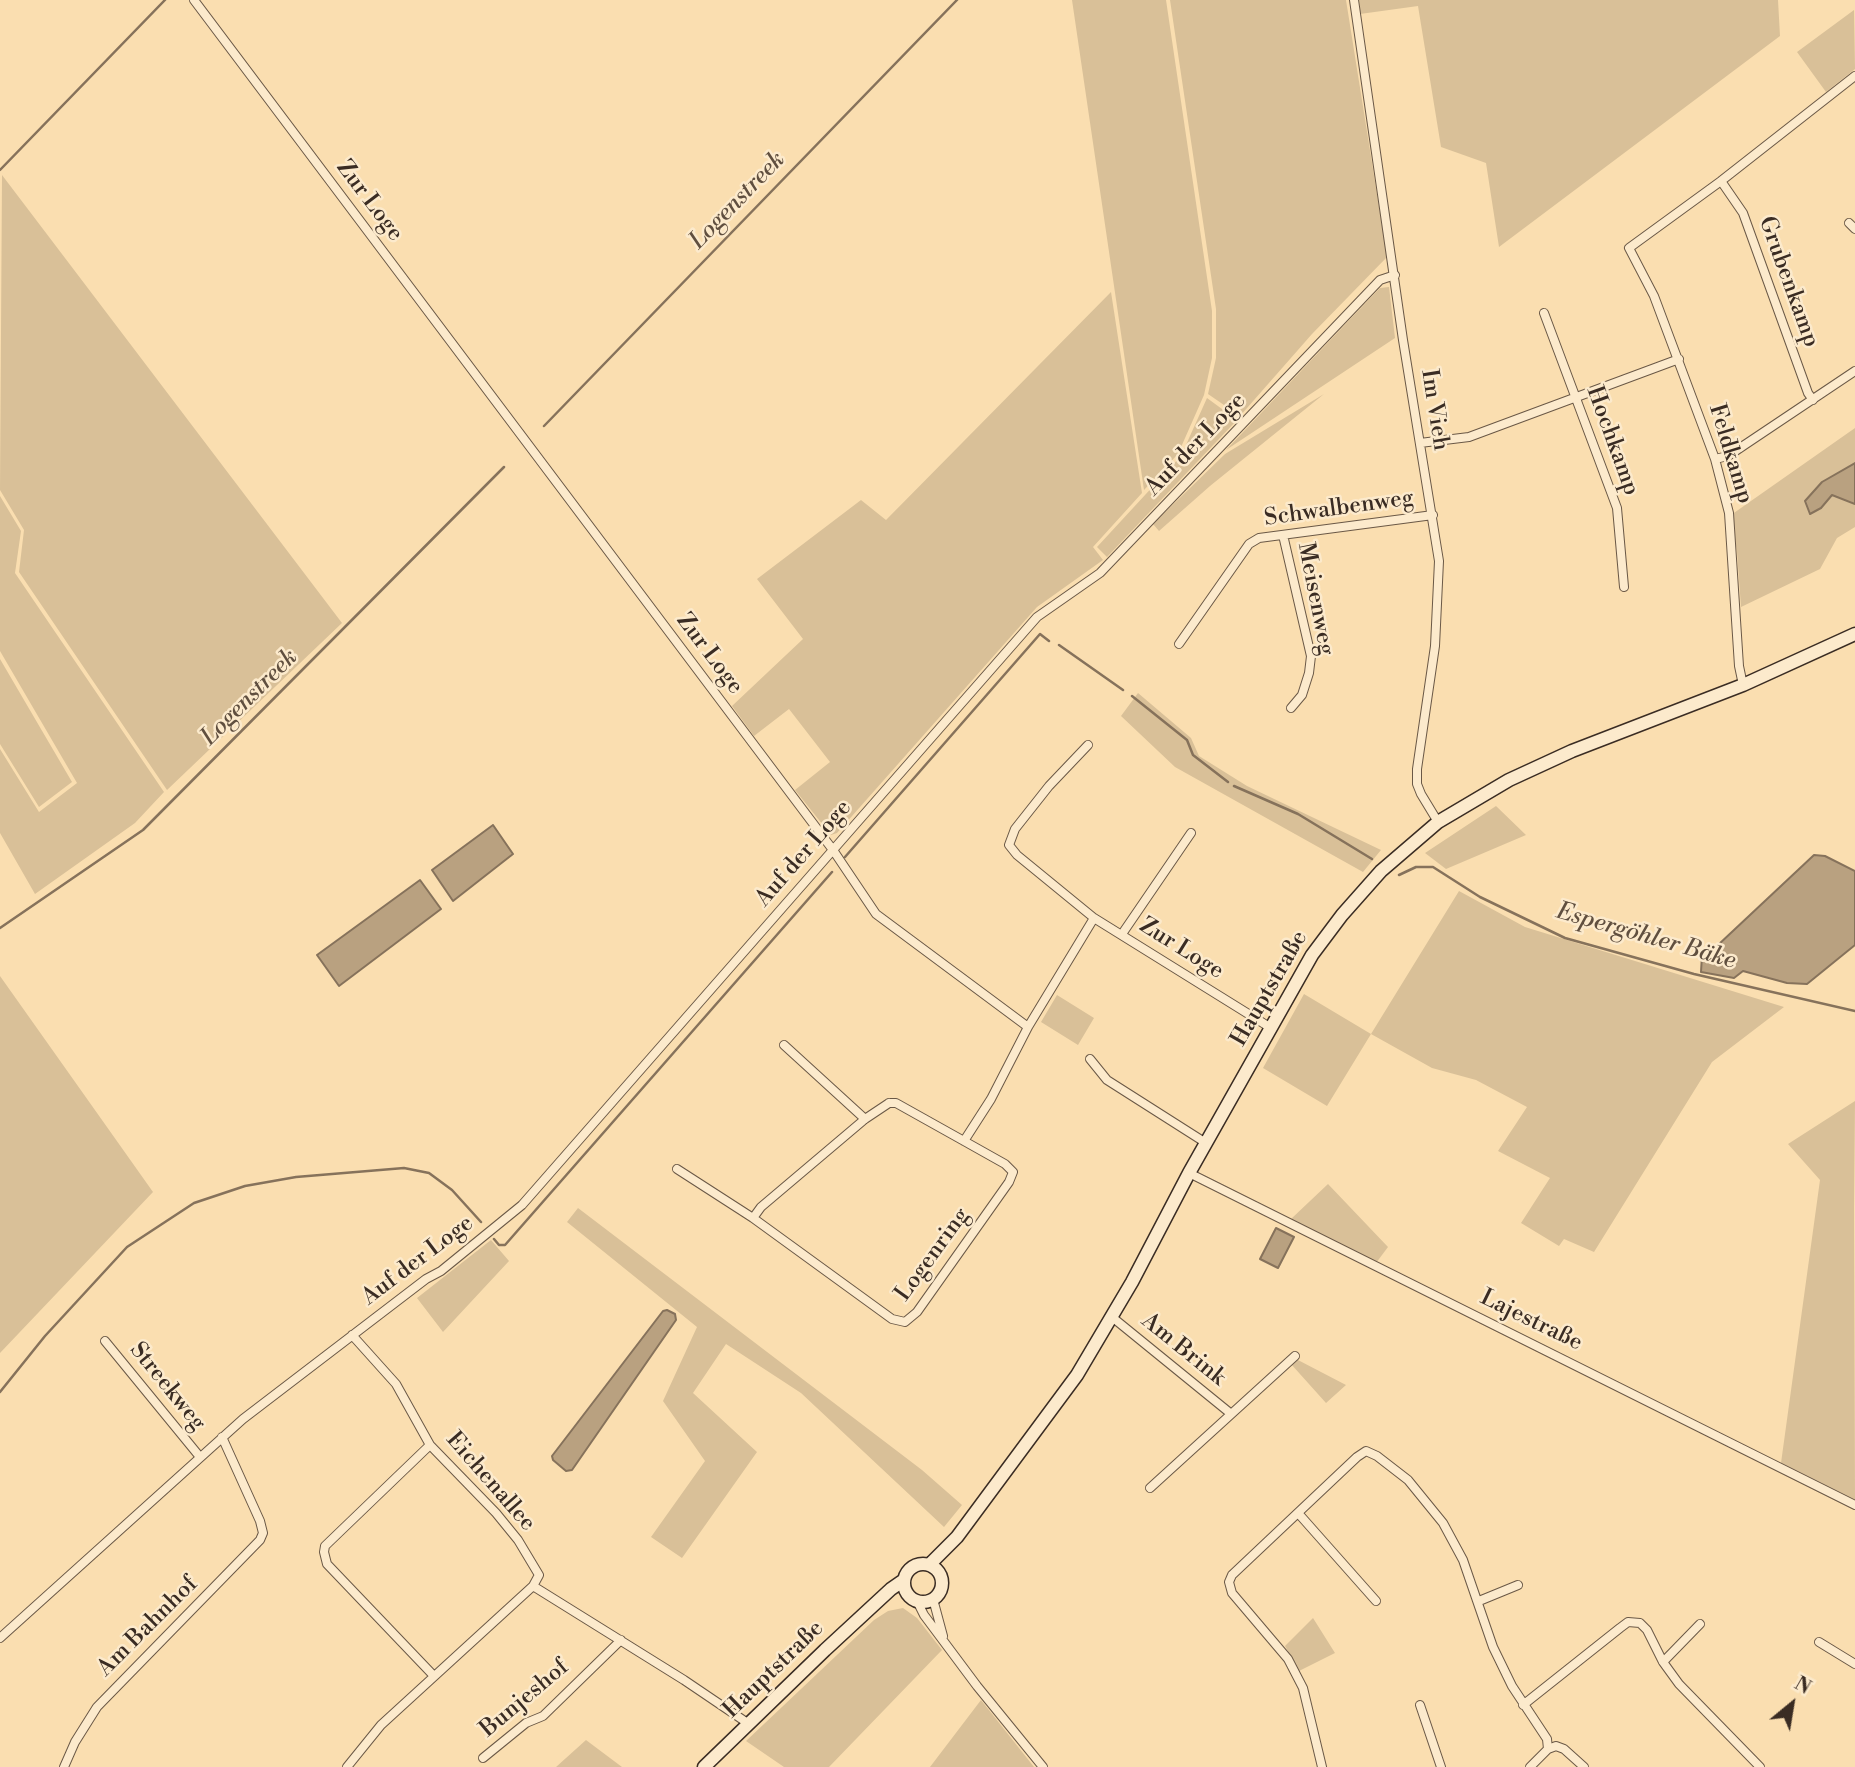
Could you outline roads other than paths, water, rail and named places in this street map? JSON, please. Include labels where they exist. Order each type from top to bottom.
[{"type":"main road","name":"Hauptstraße","points":[[934,1568],[1077,1375],[1112,1317],[1189,1173],[1312,955],[1342,915],[1381,871],[1438,822],[1488,791],[1531,769],[1743,685],[1855,634]]},
{"type":"main road","points":[[924,1564],[934,1568],[942,1583],[941,1589],[933,1599],[913,1598],[904,1580],[913,1567],[924,1564]]},
{"type":"main road","name":"Hauptstraße","points":[[704,1767],[825,1650],[904,1580]]},
{"type":"main road","name":"Hauptstraße","points":[[875,1605],[913,1598]]},
{"type":"street","name":"Zur Loge","points":[[194,0],[833,850],[876,914],[1028,1027]]},
{"type":"street","name":"Im Vieh","points":[[1354,0],[1439,561],[1439,603],[1434,660],[1417,769],[1417,784],[1438,822]]},
{"type":"street","points":[[1721,181],[1855,76]]},
{"type":"street","name":"Feldkamp","points":[[1721,181],[1629,248],[1654,296],[1715,459],[1729,513],[1739,666],[1743,685]]},
{"type":"street","name":"Grubenkamp","points":[[1721,181],[1743,213],[1812,400]]},
{"type":"street","name":"Auf der Loge","points":[[0,1638],[222,1437],[523,1205],[1037,617],[1100,573],[1380,280],[1395,275]]},
{"type":"street","name":"Hochkamp","points":[[1544,313],[1617,508],[1624,587]]},
{"type":"street","points":[[1420,443],[1469,437],[1679,359]]},
{"type":"street","points":[[1715,459],[1728,456],[1855,371]]},
{"type":"street","name":"Schwalbenweg","points":[[1179,644],[1249,544],[1259,538],[1433,515]]},
{"type":"street","name":"Meisenweg","points":[[1283,535],[1311,656],[1302,695],[1291,708]]},
{"type":"street","name":"Zur Loge","points":[[1088,745],[1049,786],[1015,829],[1009,845],[1017,855],[1094,918],[1271,1028]]},
{"type":"street","points":[[1122,934],[1191,833]]},
{"type":"street","points":[[964,1140],[991,1099],[1028,1027],[1094,918]]},
{"type":"street","points":[[785,1045],[865,1119]]},
{"type":"street","points":[[1090,1059],[1107,1080],[1206,1143]]},
{"type":"street","name":"Logenring","points":[[677,1169],[753,1218],[892,1319],[905,1322],[917,1312],[1009,1182],[1013,1172],[1005,1164],[964,1140],[897,1103],[889,1103],[865,1119],[761,1208],[753,1218]]},
{"type":"street","name":"Lajestraße","points":[[1189,1173],[1855,1505]]},
{"type":"street","name":"Am Brink","points":[[1112,1317],[1230,1413]]},
{"type":"street","name":"Eichenallee","points":[[352,1335],[396,1384],[430,1445],[496,1513],[518,1540],[539,1575],[533,1586]]},
{"type":"street","name":"Streekweg","points":[[105,1341],[200,1457]]},
{"type":"street","name":"Am Brink","points":[[1150,1488],[1295,1356]]},
{"type":"street","name":"Am Bahnhof","points":[[64,1767],[75,1742],[97,1707],[260,1540],[263,1533],[260,1521],[222,1437]]},
{"type":"street","points":[[430,1445],[325,1546],[324,1552],[327,1564],[433,1675]]},
{"type":"street","points":[[1322,1767],[1303,1688],[1288,1660],[1232,1593],[1229,1582],[1232,1575],[1366,1451],[1377,1456],[1408,1480],[1443,1523],[1463,1560],[1493,1647],[1523,1705],[1547,1739],[1548,1749]]},
{"type":"street","points":[[1298,1513],[1376,1601]]},
{"type":"street","points":[[1479,1601],[1518,1585]]},
{"type":"street","points":[[347,1767],[381,1725],[533,1586],[684,1679],[749,1724]]},
{"type":"street","points":[[913,1598],[1043,1767]]},
{"type":"street","points":[[933,1599],[946,1644]]},
{"type":"street","points":[[1523,1705],[1628,1622],[1640,1623],[1647,1630],[1662,1662],[1679,1684],[1760,1767]]},
{"type":"street","points":[[1662,1662],[1700,1624]]},
{"type":"street","name":"Bunjeshof","points":[[484,1758],[526,1723],[542,1716],[621,1640]]},
{"type":"street","points":[[1819,1642],[1855,1664]]},
{"type":"street","points":[[1420,1705],[1441,1767]]},
{"type":"street","points":[[1530,1767],[1548,1749],[1556,1746],[1564,1749],[1584,1767]]},
{"type":"waterway","points":[[0,170],[165,0]]},
{"type":"waterway","name":"Logenstreek","points":[[544,426],[957,0]]},
{"type":"waterway","name":"Logenstreek","points":[[0,928],[143,830],[504,467]]},
{"type":"waterway","points":[[845,857],[1040,634],[1049,641]]},
{"type":"waterway","name":"Espergöhler Bäke","points":[[1059,645],[1123,690]]},
{"type":"waterway","name":"Espergöhler Bäke","points":[[1132,696],[1187,740],[1193,755],[1228,782]]},
{"type":"waterway","name":"Espergöhler Bäke","points":[[1234,786],[1298,814],[1372,859]]},
{"type":"waterway","name":"Espergöhler Bäke","points":[[1399,875],[1416,867],[1433,867],[1480,897],[1565,938],[1694,974],[1855,1011]]},
{"type":"waterway","points":[[494,1239],[499,1245],[505,1245],[832,872]]},
{"type":"waterway","points":[[0,1392],[45,1336],[127,1247],[194,1203],[245,1186],[296,1177],[404,1168],[429,1173],[452,1190],[481,1222]]}]
